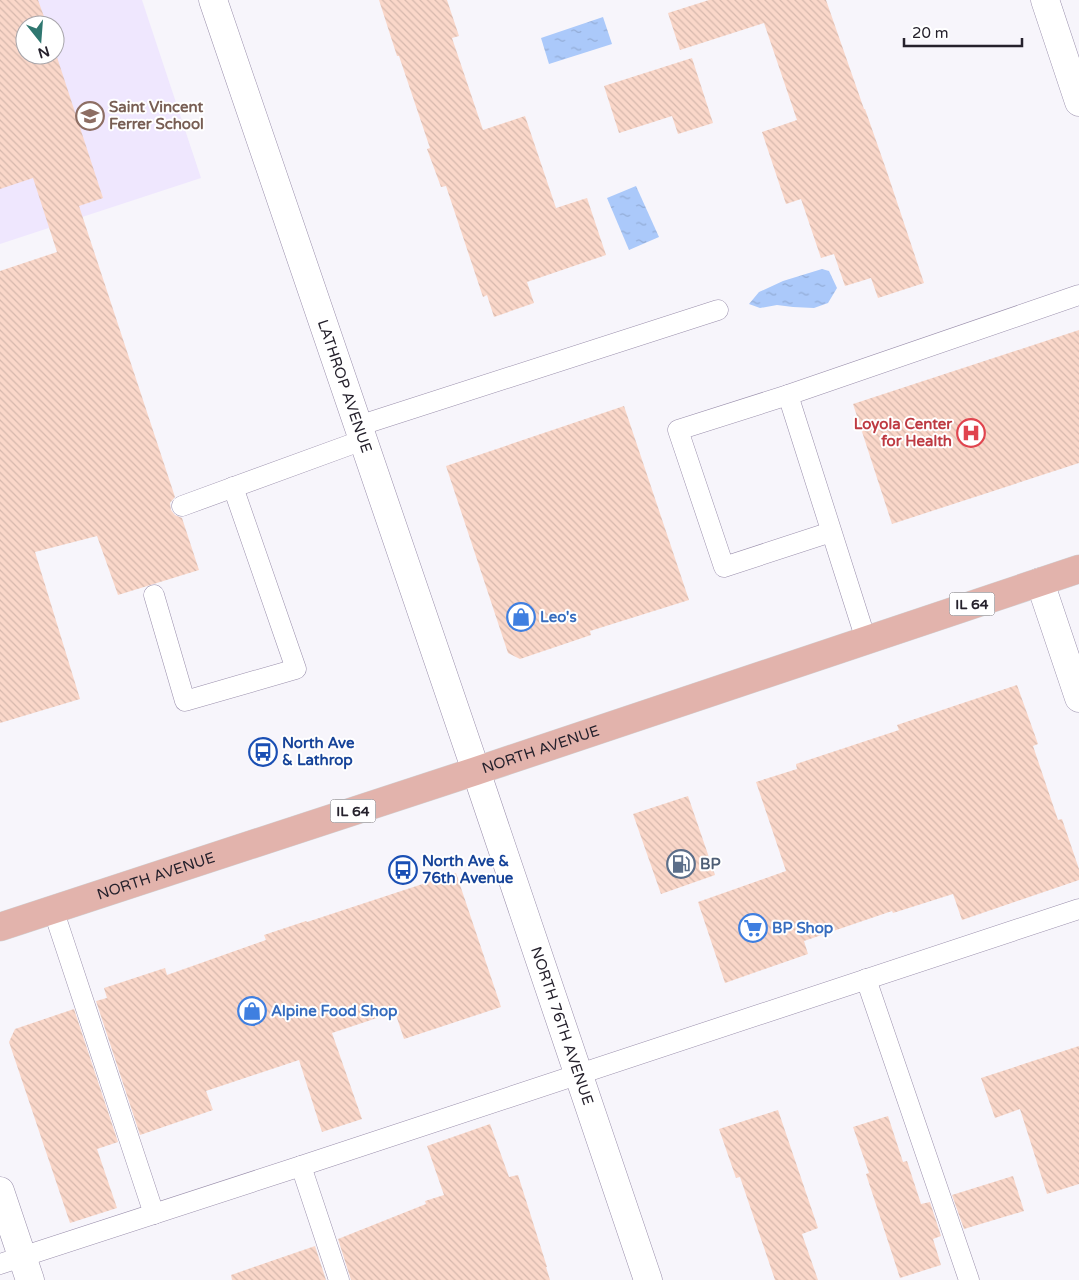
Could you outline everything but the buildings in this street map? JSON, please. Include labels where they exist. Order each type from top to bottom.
[{"type":"main road","name":"NORTH AVENUE","points":[[0,926],[476,771],[1079,569]]},
{"type":"street","name":"LATHROP AVENUE","points":[[213,0],[476,771]]},
{"type":"street","points":[[1045,0],[1079,102]]},
{"type":"street","points":[[1040,582],[1079,698]]},
{"type":"street","name":"NORTH 76TH AVENUE","points":[[476,771],[648,1280]]},
{"type":"street","points":[[0,1191],[17,1267]]},
{"type":"lane","points":[[831,532],[724,567],[678,430],[788,395],[1079,294]]},
{"type":"lane","points":[[182,506],[233,487],[361,433],[718,310]]},
{"type":"lane","points":[[788,395],[866,640]]},
{"type":"lane","points":[[154,595],[185,701],[296,669],[233,487]]},
{"type":"lane","points":[[53,909],[154,1214]]},
{"type":"lane","points":[[17,1267],[154,1214],[1079,909]]},
{"type":"lane","points":[[866,979],[968,1280]]},
{"type":"lane","points":[[301,1166],[339,1280]]},
{"type":"shaded area","name":"Saint Vincent Ferrer School","points":[[0,0],[142,0],[201,178],[0,244]]},
{"type":"water","points":[[603,17],[612,44],[549,64],[541,38]]},
{"type":"water","points":[[636,186],[659,237],[629,250],[607,198]]},
{"type":"water","points":[[822,269],[829,271],[837,288],[828,303],[814,308],[777,305],[760,308],[749,304],[759,292],[783,281]]},
{"type":"place","name":"Saint Vincent Ferrer School","points":[[90,116]]},
{"type":"place","name":"Loyola Center for Health","points":[[971,433]]},
{"type":"place","name":"Leo's","points":[[521,617]]},
{"type":"place","name":"North Ave & Lathrop","points":[[263,752]]},
{"type":"place","name":"BP","points":[[681,864]]},
{"type":"place","name":"North Ave & 76th Avenue","points":[[403,870]]},
{"type":"place","name":"BP Shop","points":[[753,928]]},
{"type":"place","name":"Alpine Food Shop","points":[[252,1011]]}]
